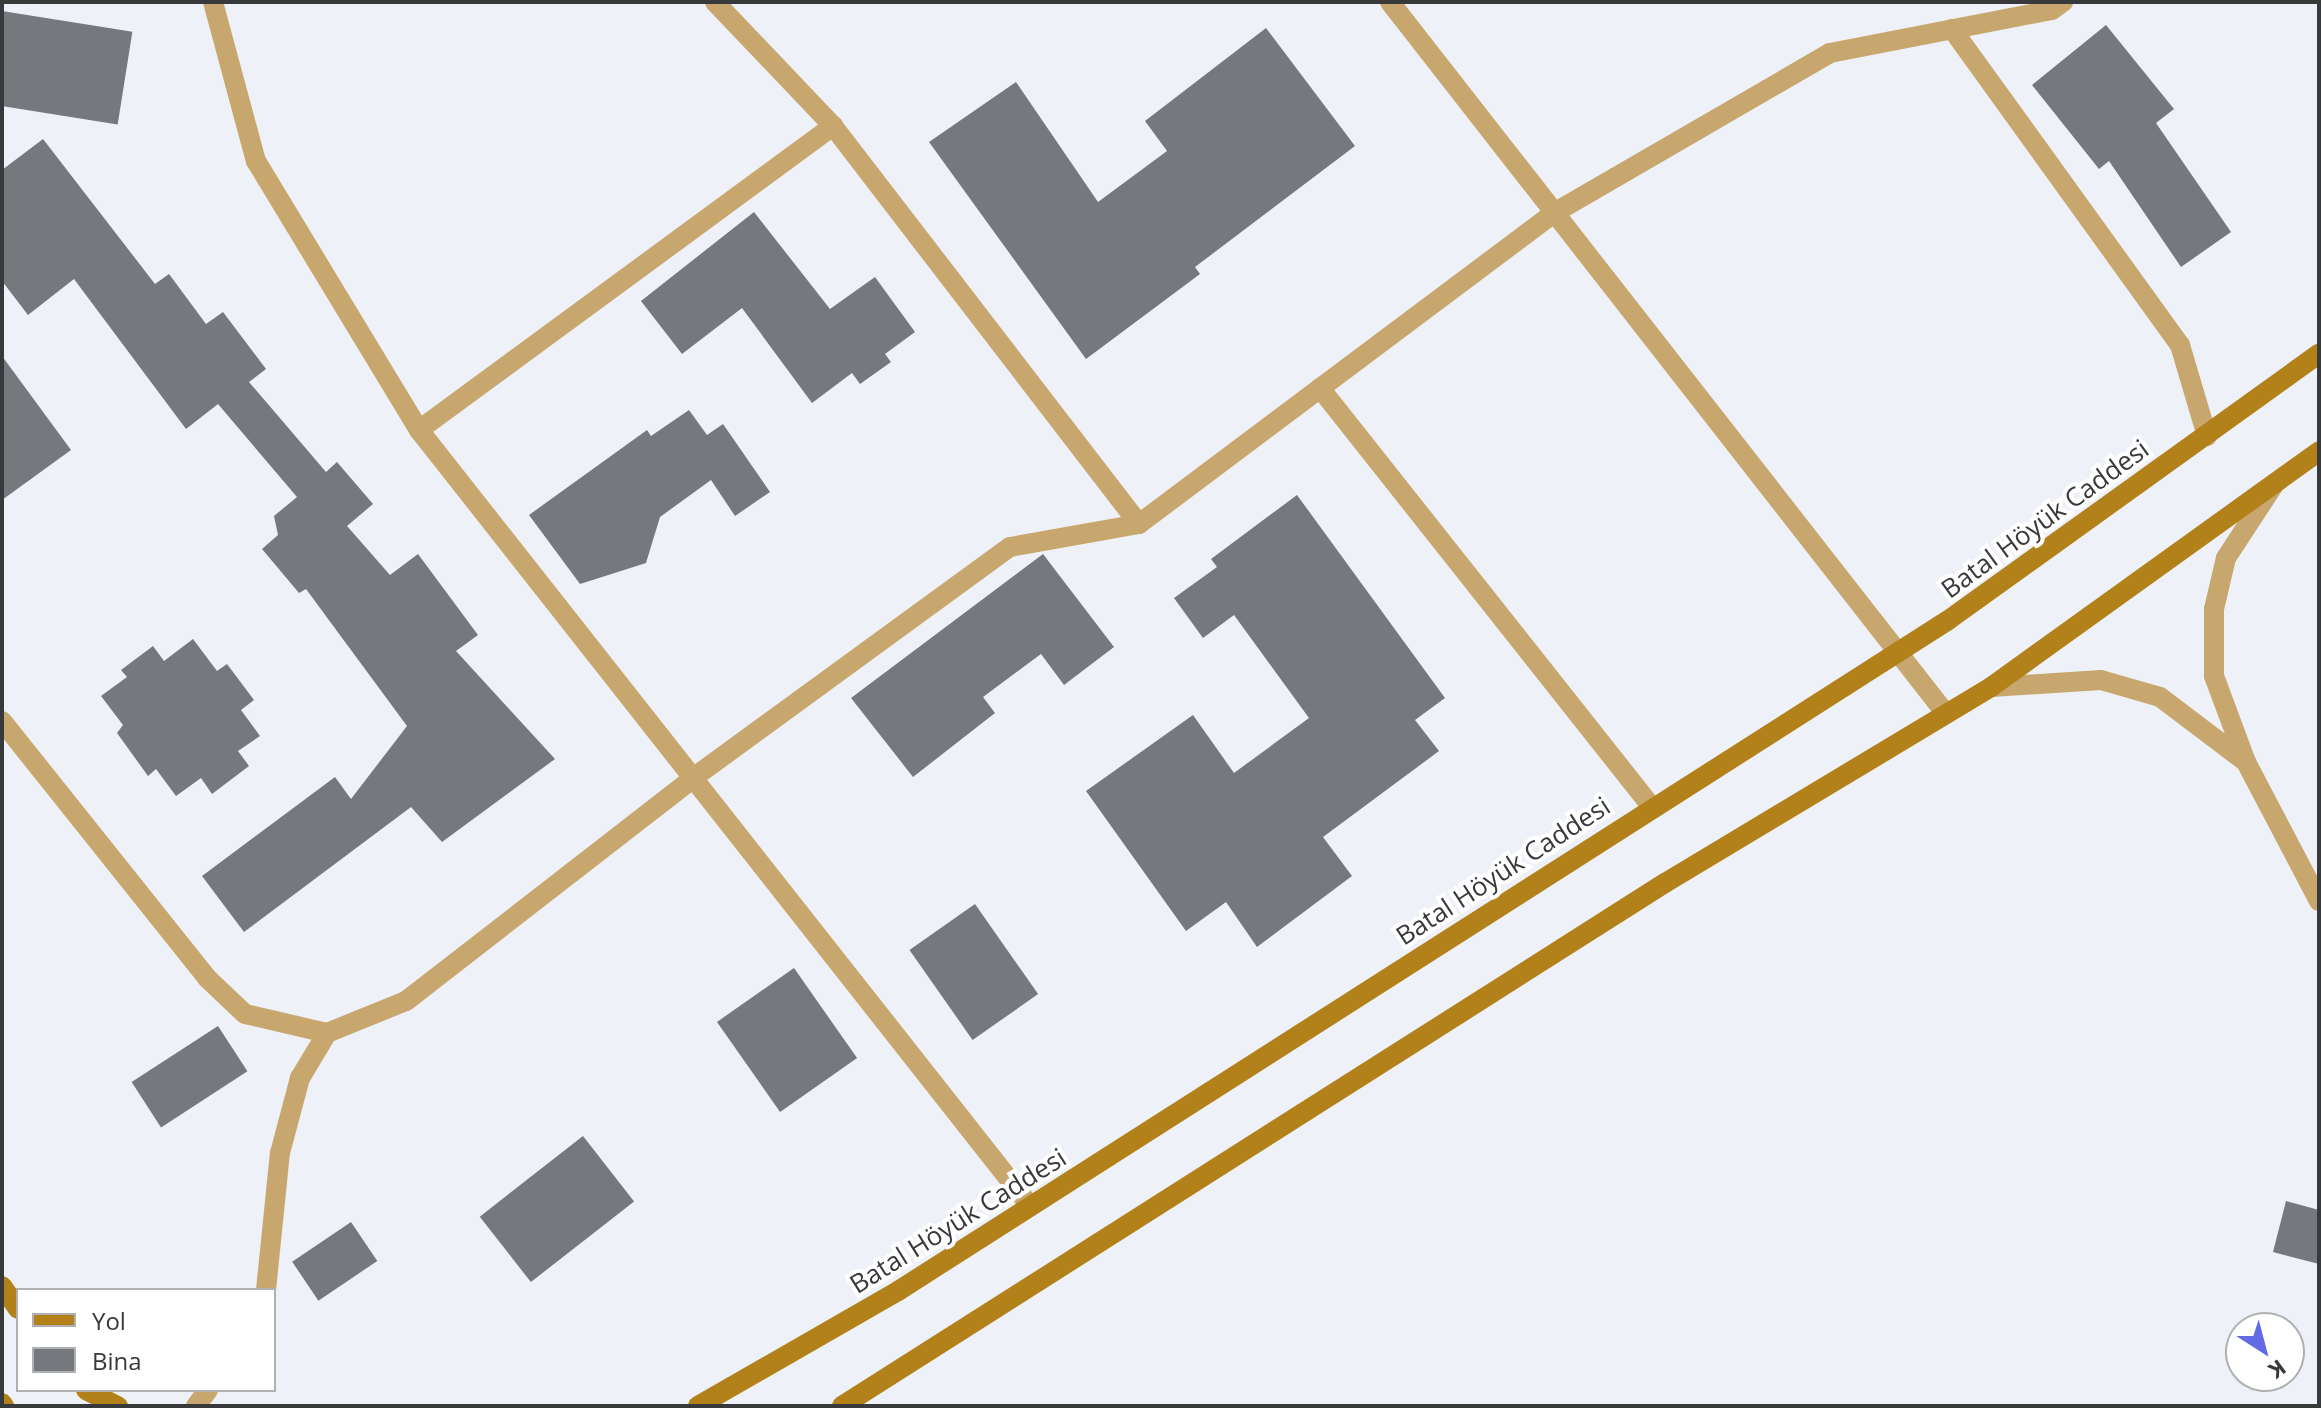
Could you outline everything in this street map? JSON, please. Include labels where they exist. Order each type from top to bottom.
[{"type":"main road","name":"Batal Höyük Caddesi","points":[[698,1406],[1030,1206],[1651,806],[1900,651],[2319,354]]},
{"type":"main road","points":[[842,1406],[1665,883],[1991,687],[2319,451]]},
{"type":"main road","points":[[2,1286],[16,1306]]},
{"type":"main road","points":[[90,1392],[118,1406]]},
{"type":"street","points":[[213,2],[256,161],[419,430],[1030,1206]]},
{"type":"street","points":[[715,2],[833,126],[1139,524]]},
{"type":"street","points":[[1390,2],[1900,651],[1946,714]]},
{"type":"street","points":[[2,721],[207,978],[245,1014],[327,1033],[406,1001],[693,778],[1010,547],[1139,524],[1554,213],[1830,53],[2053,5]]},
{"type":"street","points":[[1952,29],[2180,345],[2207,436]]},
{"type":"street","points":[[419,430],[833,126]]},
{"type":"street","points":[[1320,388],[1651,806]]},
{"type":"street","points":[[2275,483],[2226,558],[2214,609],[2214,676],[2246,762],[2319,901]]},
{"type":"street","points":[[1991,687],[2101,680],[2160,697],[2246,762]]},
{"type":"street","points":[[266,1288],[280,1153],[300,1078],[327,1033]]},
{"type":"building","points":[[2,11],[132,32],[118,124],[2,106]]},
{"type":"building","points":[[2106,25],[2174,109],[2156,123],[2231,232],[2181,267],[2109,161],[2099,169],[2032,85]]},
{"type":"building","points":[[1266,28],[1355,146],[1195,267],[1200,274],[1086,359],[929,142],[1016,82],[1098,202],[1167,151],[1145,121]]},
{"type":"building","points":[[43,139],[155,284],[169,274],[206,324],[223,312],[266,369],[249,382],[326,472],[337,462],[373,504],[347,526],[390,575],[418,554],[478,635],[456,651],[555,759],[442,842],[411,807],[244,932],[202,876],[335,777],[351,799],[407,726],[306,589],[299,593],[262,549],[278,535],[274,516],[297,497],[218,404],[186,429],[74,279],[28,315],[2,281],[2,170]]},
{"type":"building","points":[[754,212],[830,309],[875,277],[915,332],[885,354],[891,362],[860,384],[852,373],[812,403],[742,308],[682,354],[641,301]]},
{"type":"building","points":[[2,356],[71,450],[2,500]]},
{"type":"building","points":[[689,410],[707,435],[723,424],[770,492],[735,516],[711,480],[660,517],[646,563],[580,584],[529,515],[647,430],[651,436]]},
{"type":"building","points":[[1297,495],[1445,698],[1415,720],[1439,751],[1323,837],[1352,876],[1257,947],[1226,902],[1186,931],[1086,791],[1193,715],[1234,773],[1309,718],[1234,615],[1203,638],[1174,598],[1217,567],[1211,559]]},
{"type":"building","points":[[1043,554],[1114,647],[1064,685],[1041,654],[983,697],[995,713],[913,777],[851,698]]},
{"type":"building","points":[[193,639],[217,671],[227,664],[254,700],[241,710],[260,736],[238,751],[249,766],[212,794],[201,778],[176,796],[156,769],[148,776],[117,733],[123,725],[101,696],[127,677],[121,670],[153,646],[164,661]]},
{"type":"building","points":[[975,904],[1038,994],[973,1040],[909,950]]},
{"type":"building","points":[[794,968],[857,1058],[780,1112],[717,1022]]},
{"type":"building","points":[[218,1026],[247,1071],[161,1127],[132,1082]]},
{"type":"building","points":[[583,1136],[634,1201],[531,1282],[480,1217]]},
{"type":"building","points":[[2286,1201],[2319,1210],[2319,1264],[2273,1252]]},
{"type":"building","points":[[351,1222],[377,1261],[318,1301],[292,1262]]}]
